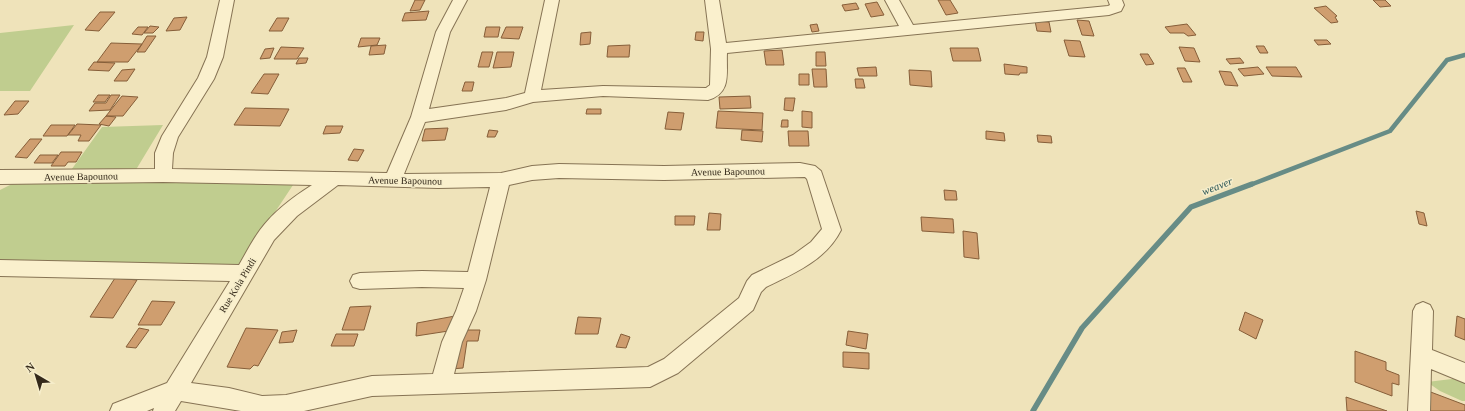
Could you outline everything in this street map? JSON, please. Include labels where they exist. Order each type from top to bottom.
[{"type":"street","points":[[163,175],[164,153],[170,136],[206,79],[215,57],[227,0]]},
{"type":"street","points":[[393,180],[420,117],[443,32],[460,0]]},
{"type":"street","points":[[532,96],[552,0]]},
{"type":"street","points":[[420,117],[506,104],[532,96],[603,91],[708,94],[714,91],[718,86],[719,49],[712,0]]},
{"type":"street","points":[[892,0],[908,30]]},
{"type":"street","points":[[719,49],[1109,10],[1116,8],[1117,6],[1115,0]]},
{"type":"street","name":"Avenue Bapounou","points":[[0,177],[163,175],[445,181],[501,180],[532,173],[559,171],[664,173],[800,170],[810,171],[815,176],[832,230],[824,242],[806,257],[759,281],[754,287],[746,304],[671,366],[650,377],[441,383]]},
{"type":"street","points":[[0,186],[18,177]]},
{"type":"street","name":"Rue Kola Pindi","points":[[164,411],[267,235],[281,218],[300,202],[334,179]]},
{"type":"street","points":[[121,411],[175,390],[229,398],[262,406],[280,405],[372,386],[441,383],[452,342],[466,311],[476,280],[501,180]]},
{"type":"street","points":[[0,268],[244,274]]},
{"type":"street","points":[[360,281],[422,279],[476,280]]},
{"type":"street","points":[[1419,411],[1424,311]]},
{"type":"street","points":[[1422,356],[1465,373]]},
{"type":"green space","points":[[74,25],[30,91],[0,91],[0,33]]},
{"type":"green space","points":[[163,125],[134,173],[69,173],[102,127]]},
{"type":"green space","points":[[18,181],[295,182],[238,268],[0,263],[0,190]]},
{"type":"green space","points":[[1460,378],[1465,380],[1465,401],[1440,391],[1427,382]]},
{"type":"building","points":[[415,0],[425,0],[420,10],[410,11]]},
{"type":"building","points":[[938,0],[950,0],[958,13],[946,15]]},
{"type":"building","points":[[1373,0],[1385,0],[1391,6],[1380,7]]},
{"type":"building","points":[[877,2],[884,15],[871,17],[865,4]]},
{"type":"building","points":[[856,3],[859,9],[845,11],[842,5]]},
{"type":"building","points":[[1326,6],[1337,16],[1335,17],[1338,22],[1331,23],[1314,8]]},
{"type":"building","points":[[429,11],[426,20],[402,21],[405,13]]},
{"type":"building","points":[[100,12],[115,12],[99,31],[85,30]]},
{"type":"building","points":[[187,17],[180,30],[166,31],[174,18]]},
{"type":"building","points":[[277,18],[289,18],[282,31],[269,31]]},
{"type":"building","points":[[1077,20],[1089,21],[1094,36],[1082,35]]},
{"type":"building","points":[[1035,21],[1049,22],[1051,32],[1037,31]]},
{"type":"building","points":[[817,24],[819,31],[812,32],[810,25]]},
{"type":"building","points":[[1187,24],[1196,35],[1188,36],[1184,33],[1170,33],[1165,27]]},
{"type":"building","points":[[150,26],[159,27],[153,33],[144,33]]},
{"type":"building","points":[[138,27],[148,27],[142,35],[132,34]]},
{"type":"building","points":[[486,27],[500,27],[498,37],[484,37]]},
{"type":"building","points":[[506,27],[523,27],[519,39],[501,38]]},
{"type":"building","points":[[591,32],[590,44],[580,45],[581,33]]},
{"type":"building","points":[[696,32],[704,32],[703,41],[695,40]]},
{"type":"building","points":[[147,36],[156,36],[145,52],[137,52]]},
{"type":"building","points":[[361,38],[380,38],[377,45],[358,47]]},
{"type":"building","points":[[1064,40],[1080,41],[1085,57],[1069,56]]},
{"type":"building","points":[[1314,40],[1327,40],[1331,44],[1318,45]]},
{"type":"building","points":[[111,43],[142,44],[128,62],[97,62]]},
{"type":"building","points":[[386,45],[384,54],[369,55],[371,46]]},
{"type":"building","points":[[630,45],[629,57],[607,57],[608,46]]},
{"type":"building","points":[[1256,46],[1264,46],[1268,53],[1260,53]]},
{"type":"building","points":[[281,47],[304,48],[297,59],[274,59]]},
{"type":"building","points":[[1179,47],[1194,48],[1200,62],[1185,61]]},
{"type":"building","points":[[274,48],[270,58],[260,59],[265,49]]},
{"type":"building","points":[[950,48],[978,48],[981,61],[953,61]]},
{"type":"building","points":[[782,50],[784,65],[766,65],[764,51]]},
{"type":"building","points":[[482,52],[493,52],[489,67],[478,67]]},
{"type":"building","points":[[497,52],[514,52],[511,67],[493,68]]},
{"type":"building","points":[[816,52],[825,52],[826,66],[816,66]]},
{"type":"building","points":[[1140,54],[1148,54],[1154,64],[1146,65]]},
{"type":"building","points":[[299,58],[308,58],[306,63],[296,64]]},
{"type":"building","points":[[1240,58],[1244,63],[1230,64],[1226,59]]},
{"type":"building","points":[[94,62],[115,63],[109,71],[88,70]]},
{"type":"building","points":[[1004,64],[1027,67],[1027,73],[1020,73],[1019,75],[1005,74]]},
{"type":"building","points":[[876,67],[877,76],[859,76],[857,68]]},
{"type":"building","points":[[1258,67],[1264,74],[1244,76],[1238,69]]},
{"type":"building","points":[[1266,67],[1296,67],[1302,77],[1272,76]]},
{"type":"building","points":[[1177,68],[1185,68],[1192,82],[1183,82]]},
{"type":"building","points":[[135,69],[127,81],[114,81],[122,70]]},
{"type":"building","points":[[812,69],[826,69],[827,87],[814,87]]},
{"type":"building","points":[[909,70],[931,71],[932,87],[910,85]]},
{"type":"building","points":[[1219,71],[1231,72],[1238,86],[1225,85]]},
{"type":"building","points":[[264,74],[279,74],[268,94],[251,93]]},
{"type":"building","points":[[799,74],[809,74],[809,85],[799,85]]},
{"type":"building","points":[[855,79],[863,79],[865,88],[856,88]]},
{"type":"building","points":[[465,82],[474,82],[472,91],[462,91]]},
{"type":"building","points":[[98,95],[110,95],[105,102],[93,102]]},
{"type":"building","points":[[111,95],[120,95],[110,110],[89,111],[95,103],[106,103]]},
{"type":"building","points":[[122,96],[138,97],[123,116],[106,116]]},
{"type":"building","points":[[750,96],[751,108],[720,109],[719,97]]},
{"type":"building","points":[[785,98],[795,98],[793,111],[784,110]]},
{"type":"building","points":[[15,101],[29,101],[18,114],[4,115]]},
{"type":"building","points":[[245,108],[289,109],[280,126],[234,125]]},
{"type":"building","points":[[587,109],[601,109],[601,114],[586,114]]},
{"type":"building","points":[[718,111],[763,113],[762,130],[716,128]]},
{"type":"building","points":[[802,111],[812,112],[812,128],[802,127]]},
{"type":"building","points":[[668,112],[684,113],[681,130],[665,129]]},
{"type":"building","points":[[106,116],[116,117],[109,126],[99,124]]},
{"type":"building","points":[[782,120],[788,120],[788,127],[781,127]]},
{"type":"building","points":[[77,124],[101,125],[89,141],[78,141],[81,135],[68,135]]},
{"type":"building","points":[[51,125],[75,125],[67,136],[43,136]]},
{"type":"building","points":[[326,126],[343,126],[340,133],[323,134]]},
{"type":"building","points":[[448,128],[445,140],[422,141],[425,129]]},
{"type":"building","points":[[489,130],[498,131],[495,137],[487,137]]},
{"type":"building","points":[[742,130],[763,131],[762,142],[741,140]]},
{"type":"building","points":[[788,131],[808,131],[809,146],[789,146]]},
{"type":"building","points":[[986,131],[1004,133],[1005,141],[986,139]]},
{"type":"building","points":[[1037,135],[1051,136],[1052,143],[1038,142]]},
{"type":"building","points":[[30,139],[42,139],[27,158],[15,157]]},
{"type":"building","points":[[354,149],[364,150],[358,161],[348,160]]},
{"type":"building","points":[[61,152],[82,152],[76,162],[68,162],[65,166],[51,166]]},
{"type":"building","points":[[40,155],[58,155],[52,163],[34,163]]},
{"type":"building","points":[[944,190],[956,191],[957,200],[945,200]]},
{"type":"building","points":[[1416,211],[1424,213],[1427,226],[1419,224]]},
{"type":"building","points":[[709,213],[721,214],[720,230],[707,230]]},
{"type":"building","points":[[675,216],[695,216],[694,225],[675,225]]},
{"type":"building","points":[[921,217],[953,219],[954,233],[922,231]]},
{"type":"building","points":[[963,231],[977,233],[979,259],[964,257]]},
{"type":"building","points":[[115,278],[137,280],[113,318],[90,317]]},
{"type":"building","points":[[152,301],[175,302],[161,325],[138,325]]},
{"type":"building","points":[[371,306],[364,330],[342,330],[350,307]]},
{"type":"building","points":[[1245,312],[1263,320],[1256,339],[1239,330]]},
{"type":"building","points":[[455,316],[455,330],[416,336],[417,323]]},
{"type":"building","points":[[1457,316],[1465,319],[1465,340],[1455,336]]},
{"type":"building","points":[[578,317],[601,318],[598,334],[575,334]]},
{"type":"building","points":[[139,328],[149,330],[136,348],[126,347]]},
{"type":"building","points":[[246,328],[278,330],[258,366],[254,365],[250,369],[227,367]]},
{"type":"building","points":[[297,330],[293,342],[279,343],[282,332]]},
{"type":"building","points":[[460,330],[480,330],[478,341],[467,341],[463,368],[450,369]]},
{"type":"building","points":[[848,331],[868,334],[866,349],[846,345]]},
{"type":"building","points":[[336,334],[358,334],[354,346],[331,346]]},
{"type":"building","points":[[621,334],[630,337],[626,348],[616,347]]},
{"type":"building","points":[[1355,351],[1386,362],[1386,370],[1399,375],[1399,385],[1392,383],[1392,396],[1355,382]]},
{"type":"building","points":[[843,352],[869,353],[869,369],[843,367]]},
{"type":"building","points":[[1428,391],[1465,405],[1465,411],[1429,411]]},
{"type":"building","points":[[1346,397],[1387,411],[1347,411]]},
{"type":"waterway","name":"weaver","points":[[1250,185],[1390,131],[1447,60],[1465,55]]},
{"type":"waterway","name":"weaver","points":[[1033,411],[1082,328],[1191,207],[1252,184]]}]
